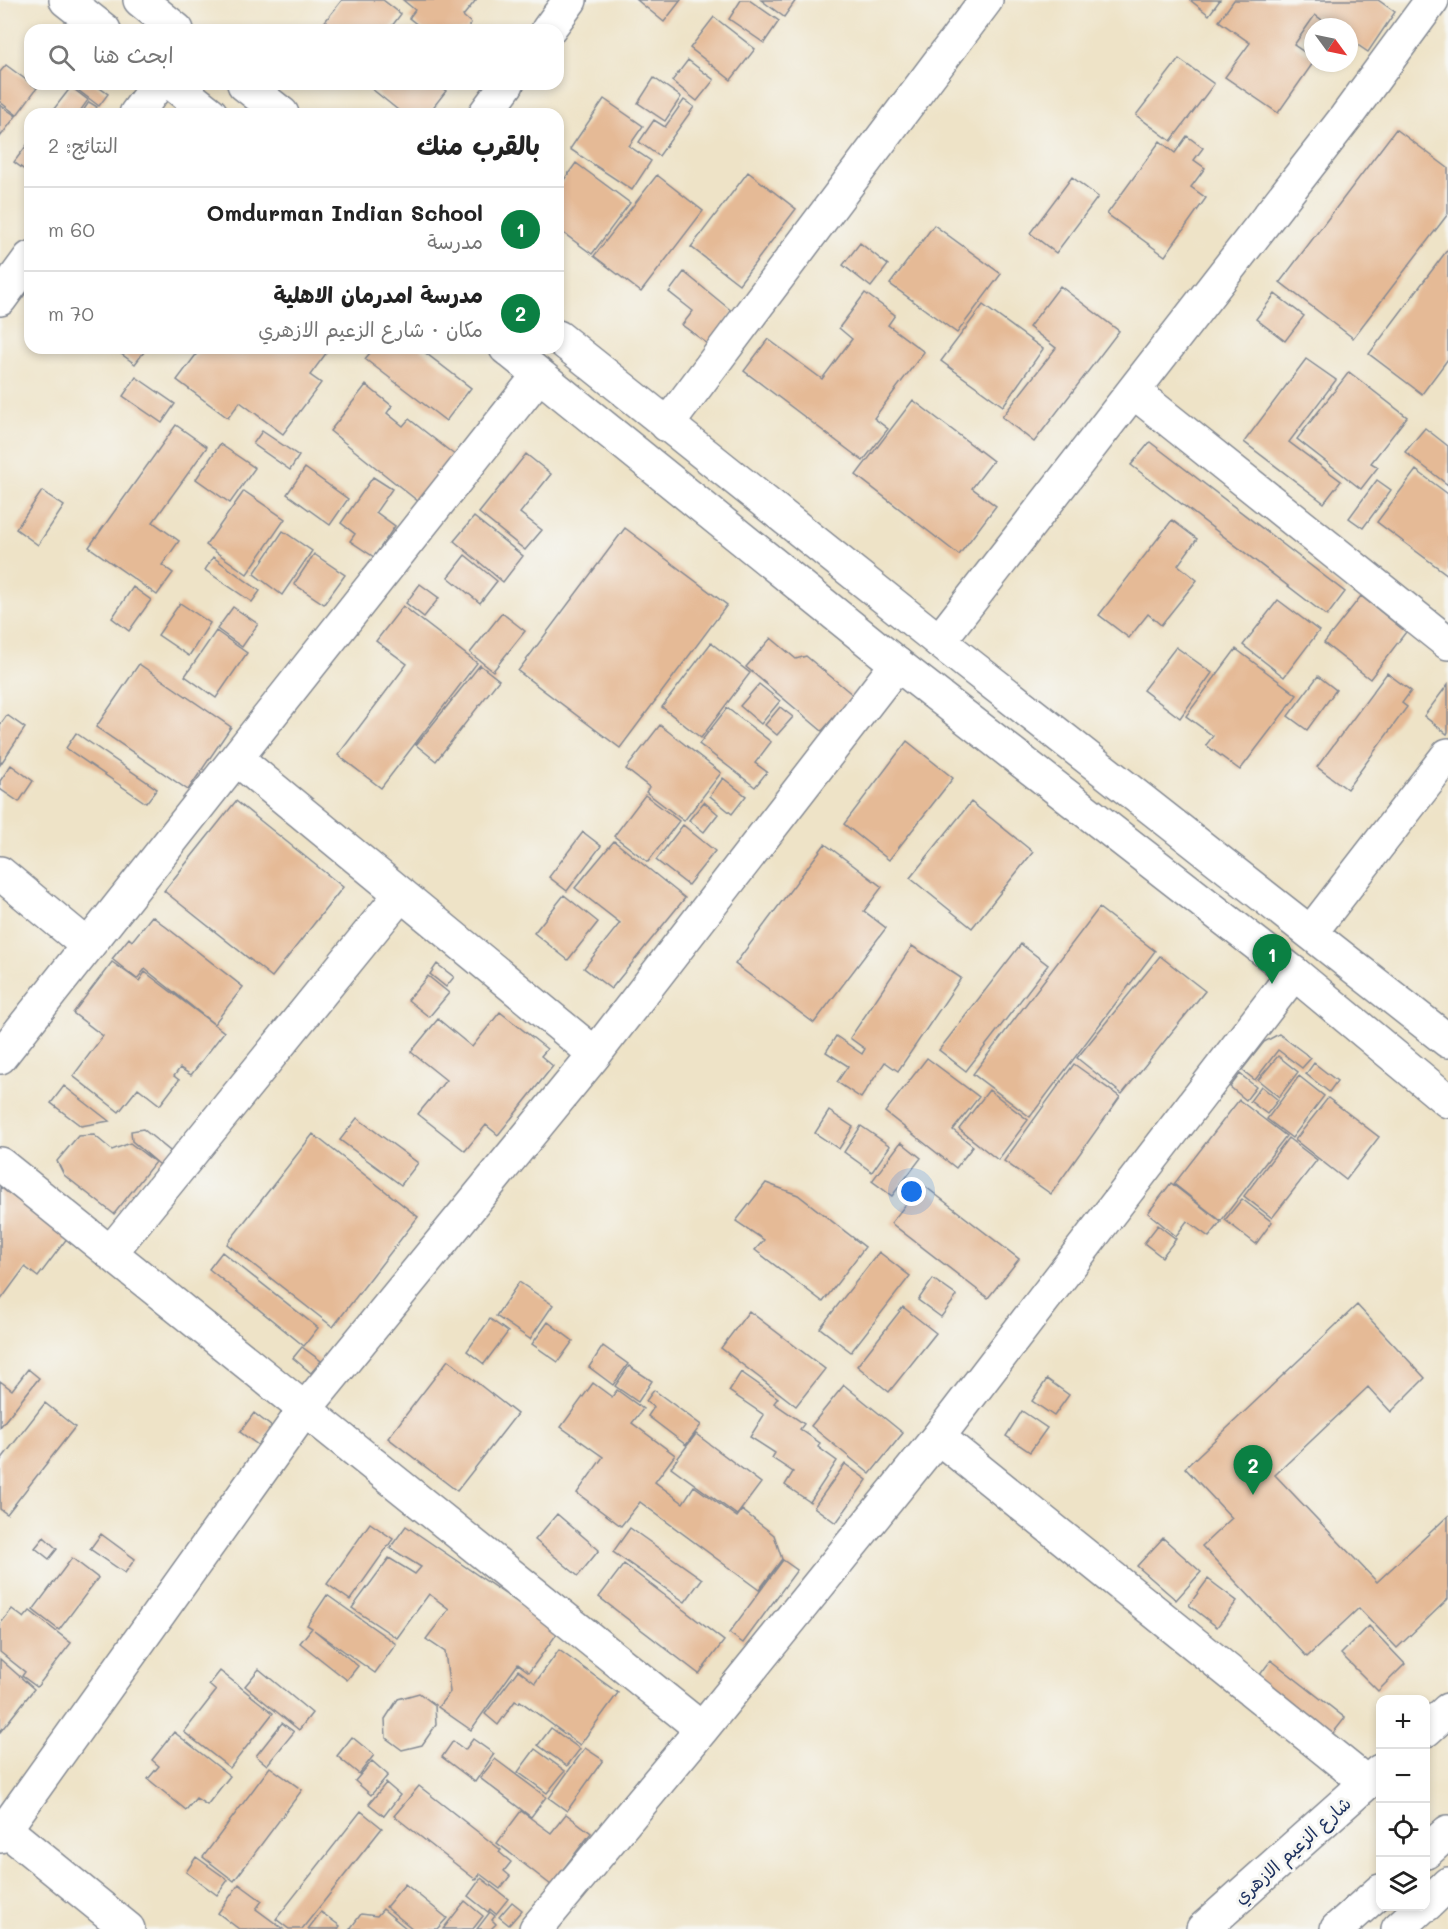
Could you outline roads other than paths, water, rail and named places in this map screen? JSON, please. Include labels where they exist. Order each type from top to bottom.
[{"type":"street","points":[[66,0],[96,24]]},
{"type":"street","points":[[140,0],[170,24]]},
{"type":"street","points":[[552,24],[570,0]]},
{"type":"street","points":[[667,425],[986,0]]},
{"type":"street","points":[[939,641],[1346,117],[1431,0]]},
{"type":"street","points":[[140,108],[154,90]]},
{"type":"street","points":[[181,90],[203,108]]},
{"type":"street","points":[[252,90],[274,108]]},
{"type":"street","points":[[489,108],[502,90]]},
{"type":"street","points":[[0,299],[24,266]]},
{"type":"street","points":[[564,342],[939,641],[1448,1041]]},
{"type":"street","points":[[513,354],[897,664],[1294,973],[1448,1101]]},
{"type":"street","points":[[0,1057],[539,375]]},
{"type":"street","points":[[1134,392],[1448,643]]},
{"type":"street","points":[[128,1929],[2,1830],[305,1409],[595,1054],[897,664]]},
{"type":"street","points":[[1311,932],[1448,755]]},
{"type":"street","points":[[237,759],[595,1054]]},
{"type":"street","points":[[0,873],[88,946]]},
{"type":"street","points":[[110,1253],[401,894]]},
{"type":"street","points":[[536,1929],[702,1729],[938,1437],[1294,973]]},
{"type":"street","points":[[0,1164],[702,1729]]},
{"type":"street","points":[[938,1437],[1374,1777]]},
{"type":"street","points":[[1430,1726],[1448,1710]]},
{"type":"street","name":"شارع الزعيم الازهري","points":[[1203,1929],[1374,1777]]},
{"type":"street","points":[[1430,1848],[1448,1832]]},
{"type":"street","points":[[1430,1900],[1448,1884]]},
{"type":"street","points":[[1337,1929],[1376,1895]]},
{"type":"street","points":[[1398,1929],[1418,1911]]},
{"type":"place","name":"Omdurman Indian School","points":[[1272,984]]},
{"type":"place","name":"مدرسة امدرمان الاهلية","points":[[1253,1495]]}]
